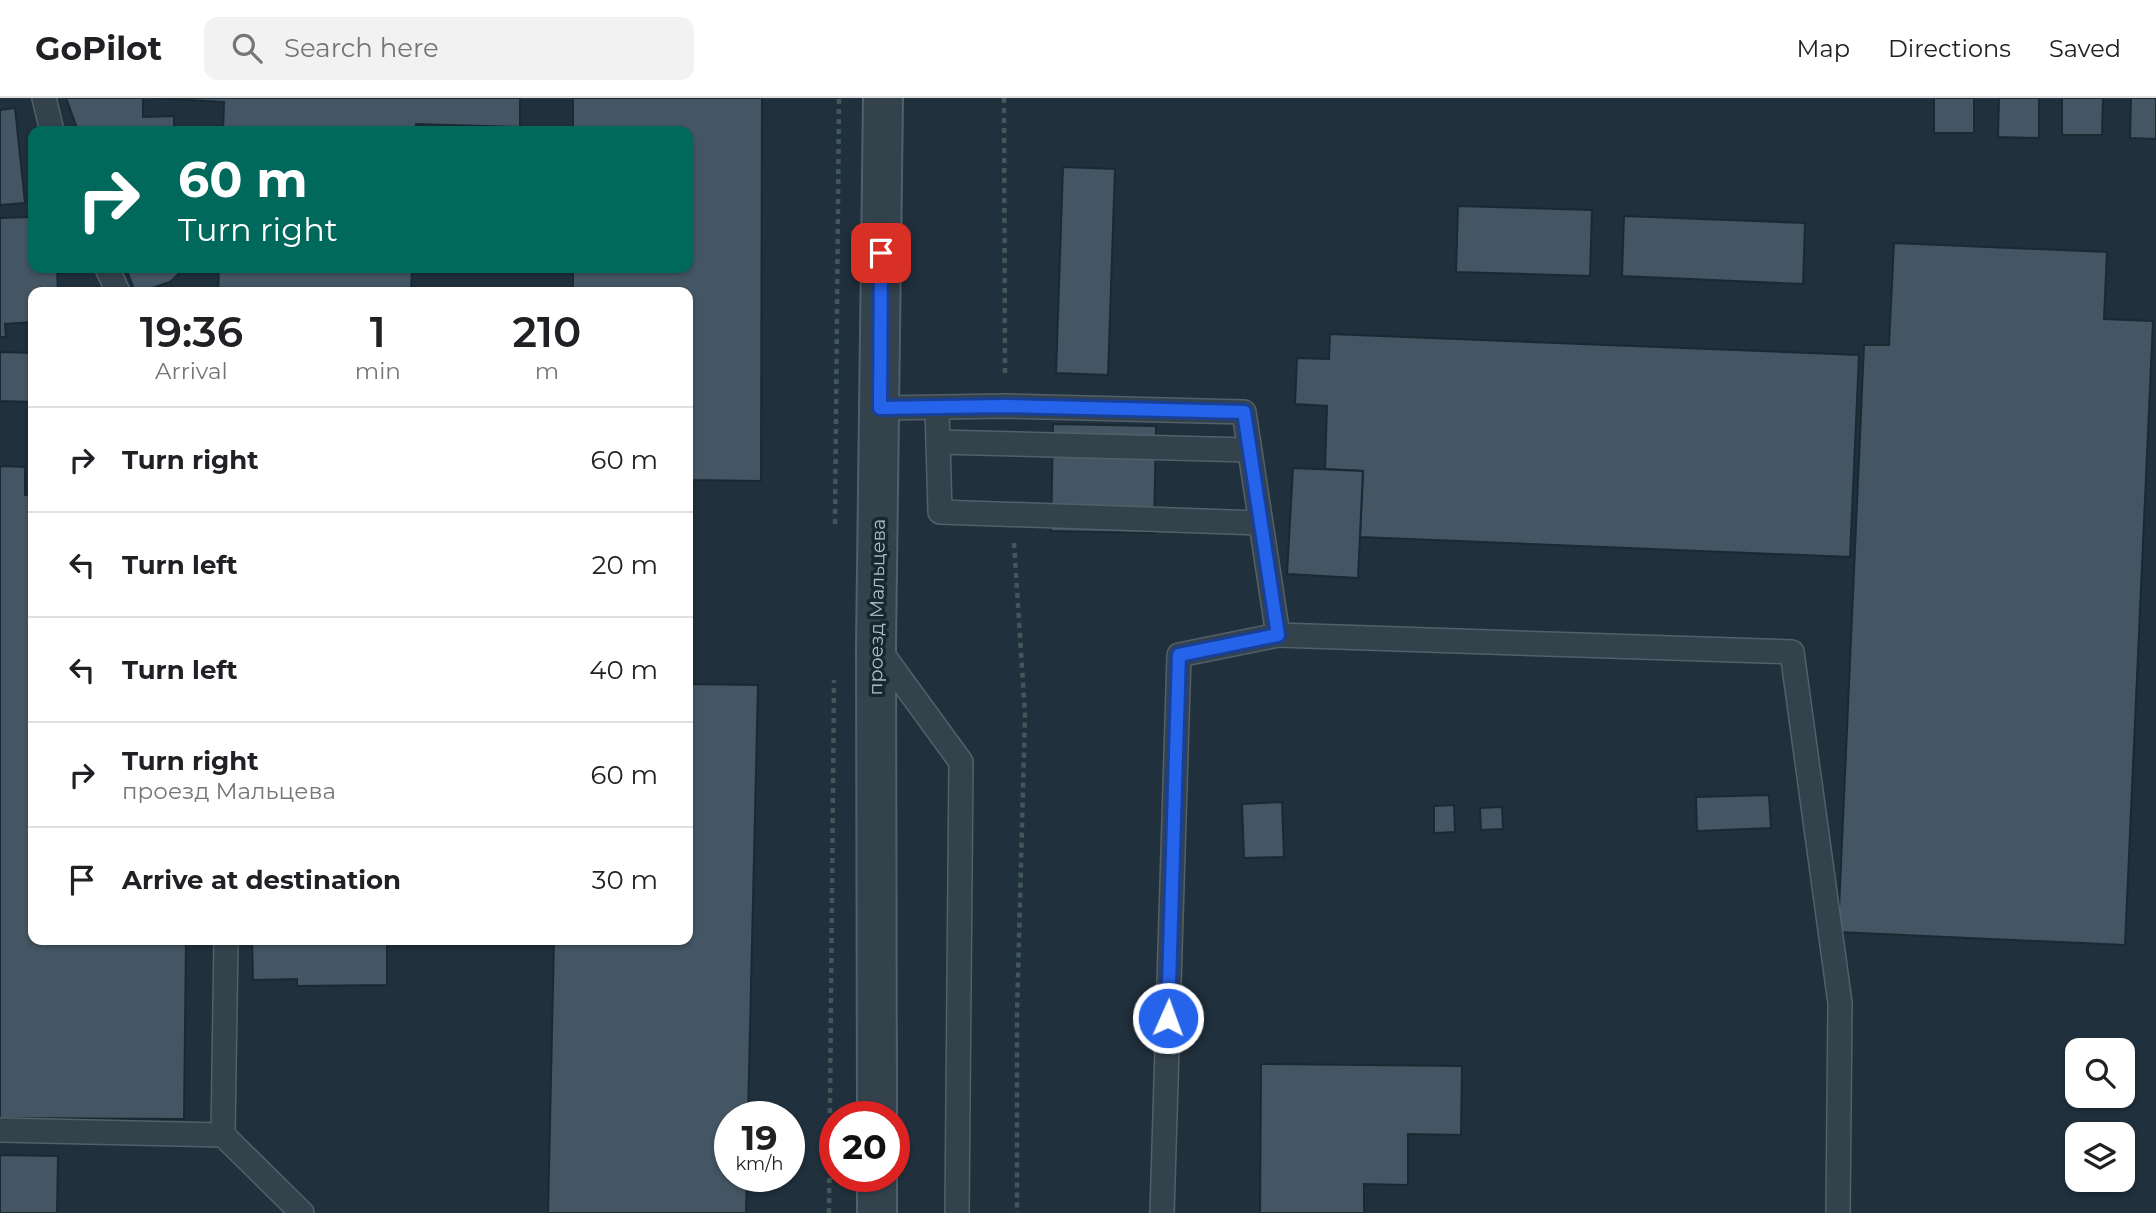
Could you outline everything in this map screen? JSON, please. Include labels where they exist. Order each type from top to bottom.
[{"type":"street","name":"проезд Мальцева","points":[[877,1101],[876,646],[883,98]]},
{"type":"street","points":[[877,1192],[877,1213]]},
{"type":"lane","points":[[44,98],[51,126]]},
{"type":"lane","points":[[880,408],[1005,406],[1244,412],[1278,635]]},
{"type":"lane","points":[[937,407],[940,512],[1260,523]]},
{"type":"lane","points":[[938,442],[1249,450]]},
{"type":"lane","points":[[1162,1213],[1179,655],[1278,635],[1793,652],[1840,1003],[1838,1213]]},
{"type":"lane","points":[[876,646],[961,762],[957,1213]]},
{"type":"lane","points":[[223,1135],[226,945]]},
{"type":"lane","points":[[0,1130],[223,1135],[302,1213]]},
{"type":"path","points":[[1004,98],[1005,406]]},
{"type":"path","points":[[1012,514],[1025,714],[1017,1014],[1017,1213]]},
{"type":"building","points":[[66,98],[143,98],[143,117],[174,116],[174,126],[76,126]]},
{"type":"building","points":[[153,98],[520,98],[520,126],[223,126],[224,102]]},
{"type":"building","points":[[573,98],[762,98],[761,481],[693,480],[693,287],[573,287],[573,273],[693,273],[693,126],[573,126]]},
{"type":"building","points":[[1934,98],[1974,98],[1974,133],[1934,133]]},
{"type":"building","points":[[1999,98],[2039,98],[2039,138],[1998,137]]},
{"type":"building","points":[[2062,98],[2103,98],[2102,135],[2062,135]]},
{"type":"building","points":[[2131,98],[2156,98],[2156,139],[2130,138]]},
{"type":"building","points":[[15,108],[25,203],[0,205],[0,110]]},
{"type":"building","points":[[1063,167],[1115,169],[1108,375],[1056,373]]},
{"type":"building","points":[[1458,206],[1592,210],[1590,276],[1456,272]]},
{"type":"building","points":[[1624,216],[1805,223],[1803,284],[1622,276]]},
{"type":"building","points":[[28,217],[28,273],[57,273],[58,287],[28,287],[28,322],[5,324],[6,337],[0,337],[0,218]]},
{"type":"building","points":[[1894,243],[2107,252],[2104,319],[2153,321],[2125,945],[1838,932],[1864,345],[1889,345]]},
{"type":"building","points":[[128,273],[180,273],[170,282],[155,287],[133,287]]},
{"type":"building","points":[[219,273],[412,273],[411,287],[218,287]]},
{"type":"building","points":[[1330,334],[1859,355],[1850,557],[1360,537],[1363,471],[1325,469],[1327,406],[1295,404],[1297,358],[1329,359]]},
{"type":"building","points":[[0,352],[28,353],[28,402],[0,401]]},
{"type":"building","points":[[1053,424],[1156,426],[1154,533],[1051,531]]},
{"type":"building","points":[[0,466],[25,467],[25,495],[28,495],[28,945],[186,945],[184,1119],[0,1118]]},
{"type":"building","points":[[1293,468],[1363,471],[1358,578],[1287,574]]},
{"type":"building","points":[[693,684],[758,685],[748,1101],[714,1101],[714,1192],[747,1192],[746,1213],[548,1213],[554,945],[693,945]]},
{"type":"building","points":[[1769,795],[1771,828],[1697,831],[1696,797]]},
{"type":"building","points":[[1282,802],[1284,857],[1244,858],[1242,804]]},
{"type":"building","points":[[1454,805],[1455,832],[1434,833],[1434,806]]},
{"type":"building","points":[[1502,807],[1503,829],[1481,830],[1480,808]]},
{"type":"building","points":[[252,945],[387,945],[387,985],[297,986],[297,979],[253,980]]},
{"type":"building","points":[[1261,1064],[1462,1066],[1461,1135],[1408,1134],[1408,1185],[1364,1184],[1364,1213],[1260,1213]]},
{"type":"building","points":[[0,1155],[58,1156],[57,1213],[0,1213]]},
{"type":"route","points":[[881,253],[880,408],[1005,406],[1244,412],[1278,635],[1179,655],[1168,1018]]}]
